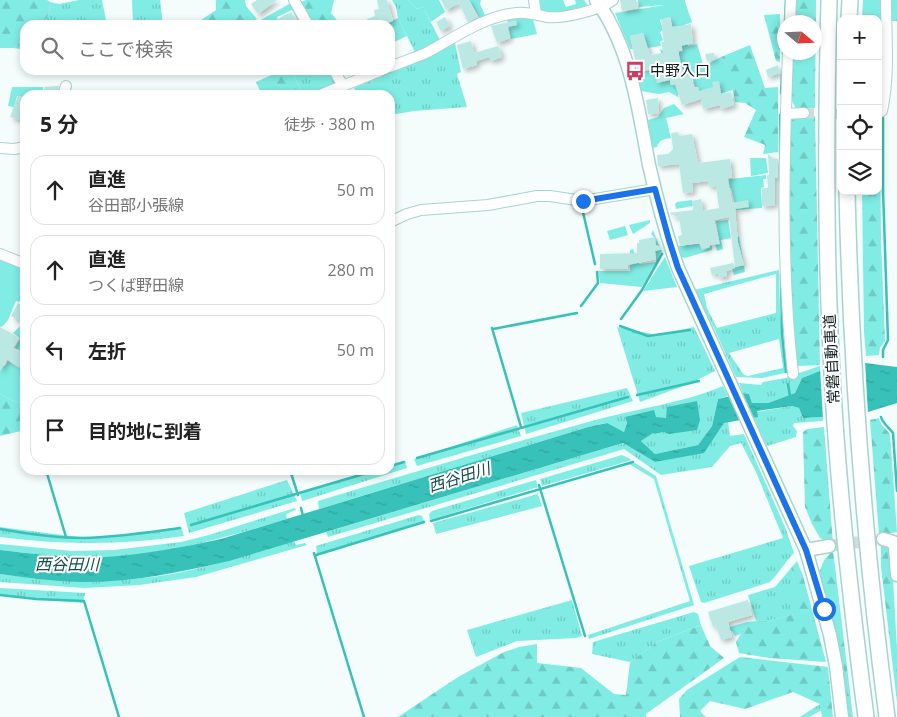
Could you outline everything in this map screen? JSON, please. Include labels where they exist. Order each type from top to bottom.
[{"type":"highway","name":"常磐自動車道","points":[[829,0],[826,181],[831,353],[856,642],[866,717]]},
{"type":"highway","points":[[849,15],[850,0]]},
{"type":"highway","name":"常磐自動車道","points":[[847,195],[852,352],[857,423],[866,538],[887,717]]},
{"type":"main road","points":[[598,3],[622,47],[628,65],[655,189],[666,233],[678,268],[806,550],[830,635],[842,717]]},
{"type":"main road","points":[[883,539],[893,542],[895,547],[897,575]]},
{"type":"main road","points":[[806,550],[829,546]]},
{"type":"street","points":[[294,0],[305,20]]},
{"type":"street","points":[[534,0],[536,14]]},
{"type":"street","points":[[395,65],[423,54],[490,20],[518,13],[549,17],[563,16],[598,3],[613,0]]},
{"type":"street","points":[[790,15],[791,0]]},
{"type":"street","points":[[882,111],[887,51],[886,0]]},
{"type":"street","points":[[788,60],[786,114],[787,318],[793,374]]},
{"type":"street","points":[[337,75],[343,86]]},
{"type":"street","points":[[333,90],[370,75]]},
{"type":"street","points":[[786,114],[804,113]]},
{"type":"street","points":[[0,148],[20,148]]},
{"type":"street","points":[[395,220],[421,210],[488,205],[544,196],[583,201],[655,189]]},
{"type":"street","points":[[0,254],[20,262]]},
{"type":"green space","points":[[0,0],[47,0],[50,2],[49,14],[45,20],[20,20],[20,39],[18,43],[14,48],[0,48]]},
{"type":"green space","points":[[79,0],[102,0],[106,20],[45,20],[50,10],[50,2],[59,4]]},
{"type":"green space","points":[[132,0],[160,0],[162,20],[133,20]]},
{"type":"green space","points":[[216,0],[245,0],[246,6],[257,19],[201,20],[216,10]]},
{"type":"green space","points":[[306,0],[334,0],[331,13],[337,20],[310,20],[301,2]]},
{"type":"green space","points":[[392,0],[408,0],[417,9],[423,7],[440,40],[415,52],[398,18],[396,7]]},
{"type":"green space","points":[[408,0],[439,0],[445,12],[431,22],[423,7],[417,9]]},
{"type":"green space","points":[[469,0],[481,0],[480,4],[486,17],[480,19]]},
{"type":"green space","points":[[535,0],[563,0],[566,7],[576,4],[575,0],[584,0],[588,6],[565,13],[538,12]]},
{"type":"green space","points":[[638,0],[685,0],[692,22],[684,25],[688,46],[697,44],[703,64],[710,63],[721,57],[739,84],[733,90],[701,100],[698,87],[695,87],[692,76],[684,75],[682,70],[669,76],[671,85],[677,84],[680,94],[678,97],[669,92],[659,94],[641,91],[637,72],[666,69],[660,49],[672,56],[679,55],[679,52],[683,51],[678,28],[673,28],[670,17],[660,20],[663,30],[660,32],[663,40],[660,42],[661,46],[647,48],[643,33],[630,36],[633,49],[630,49],[615,13],[665,5],[639,7]]},
{"type":"green space","points":[[795,0],[816,0],[816,15],[794,15]]},
{"type":"green space","points":[[863,0],[883,0],[884,49],[882,76],[882,15],[862,15]]},
{"type":"green space","points":[[891,0],[897,0],[897,21],[891,21]]},
{"type":"green space","points":[[291,3],[301,20],[298,20],[292,10],[277,17],[278,20],[261,20]]},
{"type":"green space","points":[[780,14],[777,15],[777,60],[780,60],[780,62],[776,61],[764,15]]},
{"type":"green space","points":[[517,17],[533,19],[537,34],[511,39],[507,19]]},
{"type":"green space","points":[[398,18],[407,36],[395,42],[395,20]]},
{"type":"green space","points":[[20,41],[20,49],[14,48]]},
{"type":"green space","points":[[455,43],[461,72],[457,74],[467,107],[395,114],[395,90],[355,90],[354,88],[383,75],[395,75],[395,70]]},
{"type":"green space","points":[[750,45],[765,88],[778,87],[778,152],[763,154],[765,145],[744,137],[756,110],[745,103],[735,102],[733,90],[738,84],[721,57]]},
{"type":"green space","points":[[791,60],[815,60],[815,108],[798,110],[794,105],[791,99]]},
{"type":"green space","points":[[271,75],[294,75],[301,90],[260,90],[256,82]]},
{"type":"green space","points":[[294,75],[333,75],[335,79],[334,87],[325,90],[301,90]]},
{"type":"green space","points":[[12,87],[43,87],[43,90],[20,90],[20,96],[17,96],[14,107],[8,106]]},
{"type":"green space","points":[[674,104],[684,114],[666,118],[671,138],[662,140],[657,147],[652,148],[648,120],[658,117],[664,108]]},
{"type":"green space","points":[[815,116],[820,365],[798,366],[794,357],[790,313],[789,122],[795,117]]},
{"type":"green space","points":[[750,158],[766,158],[768,173],[751,176]]},
{"type":"green space","points":[[766,175],[766,179],[763,179],[764,187],[761,188],[762,208],[736,210],[731,188],[727,188],[721,180]]},
{"type":"green space","points":[[862,195],[881,195],[885,341],[880,348],[879,355],[866,356]]},
{"type":"green space","points":[[692,200],[693,206],[676,209],[675,204],[677,202]]},
{"type":"green space","points":[[650,220],[650,223],[633,234],[629,225]]},
{"type":"green space","points":[[728,220],[731,238],[721,240],[723,249],[717,251],[714,241],[719,240],[716,221]]},
{"type":"green space","points":[[625,226],[628,235],[610,240],[607,231]]},
{"type":"green space","points":[[653,230],[662,252],[642,287],[600,283],[598,271],[630,271],[630,250],[633,249],[639,264],[656,262],[654,237],[651,234]]},
{"type":"green space","points":[[739,236],[744,263],[737,238]]},
{"type":"green space","points":[[707,243],[708,246],[712,246],[712,250],[685,258],[681,257],[678,246]]},
{"type":"green space","points":[[665,257],[677,287],[643,291]]},
{"type":"green space","points":[[0,259],[20,266],[20,302],[16,301],[8,320],[0,327]]},
{"type":"green space","points":[[744,265],[745,272],[734,275],[732,268]]},
{"type":"green space","points":[[779,270],[785,373],[762,378],[736,377],[694,290]],"holes":[[[776,274],[776,313],[717,328],[707,308],[704,294]],[[779,339],[783,368],[748,376],[744,375],[729,353]]]},
{"type":"green space","points":[[20,326],[20,338],[13,333]]},
{"type":"green space","points":[[617,327],[657,335],[694,327],[715,371],[689,384],[640,402]]},
{"type":"green space","points":[[20,338],[20,351],[15,348]]},
{"type":"green space","points":[[8,361],[19,368],[20,366],[20,403],[0,394],[0,364],[5,366]]},
{"type":"green space","points":[[820,366],[820,371],[802,378],[795,393],[768,403],[752,403],[749,394],[743,393],[739,383],[761,385],[763,382],[796,376],[799,373]]},
{"type":"green space","points":[[723,386],[728,396],[718,399],[712,426],[698,445],[655,454],[641,441],[653,432],[654,434],[664,432],[666,418],[625,417],[627,423],[624,432],[606,423],[588,427],[319,509],[318,501],[554,431],[605,417],[673,402]]},
{"type":"green space","points":[[627,388],[633,401],[526,434],[521,413]]},
{"type":"green space","points":[[0,394],[20,403],[20,431],[0,436]]},
{"type":"green space","points":[[792,406],[799,408],[803,418],[823,417],[823,421],[794,423],[793,426],[797,431],[796,437],[767,446],[754,418],[756,412]]},
{"type":"green space","points":[[879,418],[881,424],[890,434],[897,532],[879,535],[870,420]]},
{"type":"green space","points":[[728,422],[730,436],[744,434],[785,527],[794,553],[770,582],[704,603],[701,602],[689,566],[783,538],[756,472],[741,443],[730,446],[712,467],[661,475],[624,449],[328,537],[326,532],[623,443],[655,462],[705,450],[724,423]]},
{"type":"green space","points":[[517,425],[521,436],[417,466],[414,459]]},
{"type":"green space","points":[[824,427],[833,544],[820,538],[805,507],[803,432],[807,429]]},
{"type":"green space","points":[[622,455],[632,460],[542,486],[540,479]]},
{"type":"green space","points":[[405,461],[407,468],[395,472],[395,464]]},
{"type":"green space","points":[[635,463],[656,476],[694,605],[589,639],[588,635],[690,601],[654,479],[629,464]]},
{"type":"green space","points":[[359,475],[385,475],[302,501],[300,492]]},
{"type":"green space","points":[[287,480],[297,501],[189,533],[184,513]]},
{"type":"green space","points":[[536,480],[538,487],[430,520],[429,514],[432,511]]},
{"type":"green space","points":[[538,494],[542,506],[436,534],[433,523]]},
{"type":"green space","points":[[295,508],[296,510],[286,514],[287,519],[196,544],[150,553],[90,557],[0,550],[0,544],[72,551],[114,550],[181,542]]},
{"type":"green space","points":[[419,515],[422,516],[424,521],[317,554],[316,546]]},
{"type":"green space","points":[[0,527],[85,538],[122,536],[181,527],[184,536],[138,541],[69,543],[0,537]]},
{"type":"green space","points":[[294,541],[296,545],[305,543],[307,545],[196,577],[139,585],[85,588],[0,582],[0,574],[86,581],[151,577],[203,567]]},
{"type":"green space","points":[[885,545],[890,549],[892,561],[897,650],[897,702],[881,567],[881,546]]},
{"type":"green space","points":[[833,550],[853,717],[847,717],[832,617],[819,573],[824,560]]},
{"type":"green space","points":[[797,561],[803,576],[826,662],[769,658],[739,653],[736,642],[741,634],[735,636],[732,631],[727,631],[726,628],[747,622],[770,620],[799,613],[791,568]]},
{"type":"green space","points":[[791,568],[800,613],[770,620],[756,621],[748,595],[775,587]]},
{"type":"green space","points":[[0,588],[85,593],[83,603],[0,596]]},
{"type":"green space","points":[[572,600],[582,636],[576,638],[517,641],[476,657],[467,630]]},
{"type":"green space","points":[[694,612],[698,614],[701,625],[657,642],[630,662],[592,654],[593,642]]},
{"type":"green space","points":[[701,625],[710,646],[724,658],[646,714],[646,717],[398,717],[458,677],[504,652],[537,644],[537,663],[581,668],[614,694],[626,695],[630,662],[657,642]]},
{"type":"green space","points":[[740,657],[828,667],[833,717],[822,717],[820,704],[793,692],[745,709],[710,701],[700,711],[706,717],[680,717],[679,699],[687,690]]},
{"type":"green space","points":[[820,704],[822,710],[809,717],[800,717]]},
{"type":"water","name":"西谷田川","points":[[865,363],[897,367],[897,403],[868,412],[823,417],[803,418],[799,408],[792,406],[757,411],[758,417],[724,423],[704,453],[655,462],[623,443],[229,561],[174,573],[137,579],[99,582],[40,579],[0,574],[0,550],[64,556],[103,557],[148,553],[221,539],[588,427],[607,423],[624,432],[627,423],[625,417],[654,410],[656,417],[666,418],[667,407],[697,401],[700,420],[697,430],[669,434],[664,432],[653,433],[641,441],[655,454],[698,445],[712,426],[718,399],[743,393],[749,394],[752,403],[768,403],[795,393],[802,378],[820,371]]},
{"type":"pier","points":[[865,361],[868,414],[823,420],[820,368]]},
{"type":"building","points":[[257,0],[277,0],[258,14],[251,4]]},
{"type":"building","points":[[377,0],[387,0],[393,20],[367,20],[375,16],[374,10],[379,9]]},
{"type":"building","points":[[441,0],[469,0],[477,17],[468,22],[459,3],[446,10]]},
{"type":"building","points":[[620,0],[636,0],[638,8],[622,11]]},
{"type":"building","points":[[291,12],[296,20],[276,20]]},
{"type":"building","points":[[445,17],[450,26],[441,31],[436,22]]},
{"type":"building","points":[[670,17],[672,27],[691,24],[693,43],[681,46],[682,50],[678,51],[684,76],[691,76],[694,88],[698,87],[699,91],[713,87],[712,82],[719,81],[721,94],[731,92],[734,105],[721,109],[720,105],[703,109],[701,99],[682,105],[675,84],[671,85],[670,80],[657,83],[654,69],[644,70],[644,67],[637,68],[630,36],[643,33],[650,55],[663,53],[661,42],[664,42],[661,20]]},
{"type":"building","points":[[516,20],[517,25],[507,27],[510,38],[497,43],[491,26]]},
{"type":"building","points":[[471,41],[474,53],[498,46],[502,57],[491,61],[489,57],[476,61],[477,65],[463,69],[457,45]]},
{"type":"building","points":[[714,53],[715,59],[707,61],[705,54]]},
{"type":"building","points":[[778,65],[780,73],[768,77],[766,70]]},
{"type":"building","points":[[59,86],[58,90],[44,90],[44,87]]},
{"type":"building","points":[[18,96],[20,97],[20,120],[10,117]]},
{"type":"building","points":[[658,98],[659,113],[648,114],[646,100]]},
{"type":"building","points":[[678,132],[679,136],[692,134],[698,163],[730,159],[732,178],[728,178],[732,203],[748,200],[749,207],[735,209],[738,243],[744,265],[735,267],[729,217],[714,220],[720,244],[709,245],[710,247],[702,250],[699,243],[680,246],[678,236],[682,235],[679,218],[669,213],[693,210],[692,201],[701,199],[703,211],[719,208],[716,186],[709,187],[708,181],[692,183],[693,192],[683,193],[679,164],[658,166],[657,155],[668,154],[673,149],[671,133]]},
{"type":"building","points":[[768,154],[774,159],[778,159],[778,178],[775,178],[775,205],[762,206],[762,188],[768,188]]},
{"type":"building","points":[[655,237],[656,245],[663,249],[655,251],[656,259],[628,265],[628,269],[600,269],[600,254],[637,253],[637,243],[639,243],[639,240]]},
{"type":"building","points":[[733,263],[735,268],[726,271],[727,276],[719,278],[718,273],[712,275],[710,268]]},
{"type":"building","points":[[18,303],[20,304],[20,320],[11,316]]},
{"type":"building","points":[[0,327],[18,337],[13,348],[20,352],[20,364],[19,366],[7,359],[0,372]]},
{"type":"building","points":[[748,600],[752,615],[728,622],[732,637],[721,640],[716,626],[713,627],[708,612]]},
{"type":"waterway","points":[[785,15],[786,0]]},
{"type":"waterway","points":[[781,93],[782,75]]},
{"type":"waterway","points":[[780,115],[780,154]]},
{"type":"waterway","points":[[883,118],[883,189],[888,340],[883,350],[883,357]]},
{"type":"waterway","points":[[582,208],[595,264]]},
{"type":"waterway","points":[[621,319],[642,290],[662,254]]},
{"type":"waterway","points":[[581,306],[598,283],[597,272]]},
{"type":"waterway","points":[[781,274],[782,333],[786,372]]},
{"type":"waterway","points":[[493,329],[577,313]]},
{"type":"waterway","points":[[620,326],[648,336],[690,330]]},
{"type":"waterway","points":[[492,328],[521,427]]},
{"type":"waterway","points":[[637,395],[699,381]]},
{"type":"waterway","points":[[788,384],[790,396]]},
{"type":"waterway","points":[[417,458],[628,397]]},
{"type":"waterway","points":[[881,417],[893,433],[897,491]]},
{"type":"waterway","points":[[395,465],[404,462]]},
{"type":"waterway","points":[[431,521],[633,462]]},
{"type":"waterway","points":[[47,475],[66,537]]},
{"type":"waterway","points":[[292,475],[298,495]]},
{"type":"waterway","points":[[191,525],[360,475]]},
{"type":"waterway","points":[[539,485],[585,636]]},
{"type":"waterway","points":[[301,508],[303,516]]},
{"type":"waterway","points":[[316,555],[424,522]]},
{"type":"waterway","points":[[0,529],[84,538],[180,528]]},
{"type":"waterway","points":[[314,553],[364,717]]},
{"type":"waterway","points":[[0,595],[84,601],[119,717]]},
{"type":"tunnel","points":[[804,113],[837,114]]},
{"type":"tunnel","points":[[829,546],[883,539]]},
{"type":"place","name":"中野入口","points":[[635,71]]},
{"type":"route","points":[[583,201],[655,189],[662,219],[678,268],[806,550],[824,609]]}]
